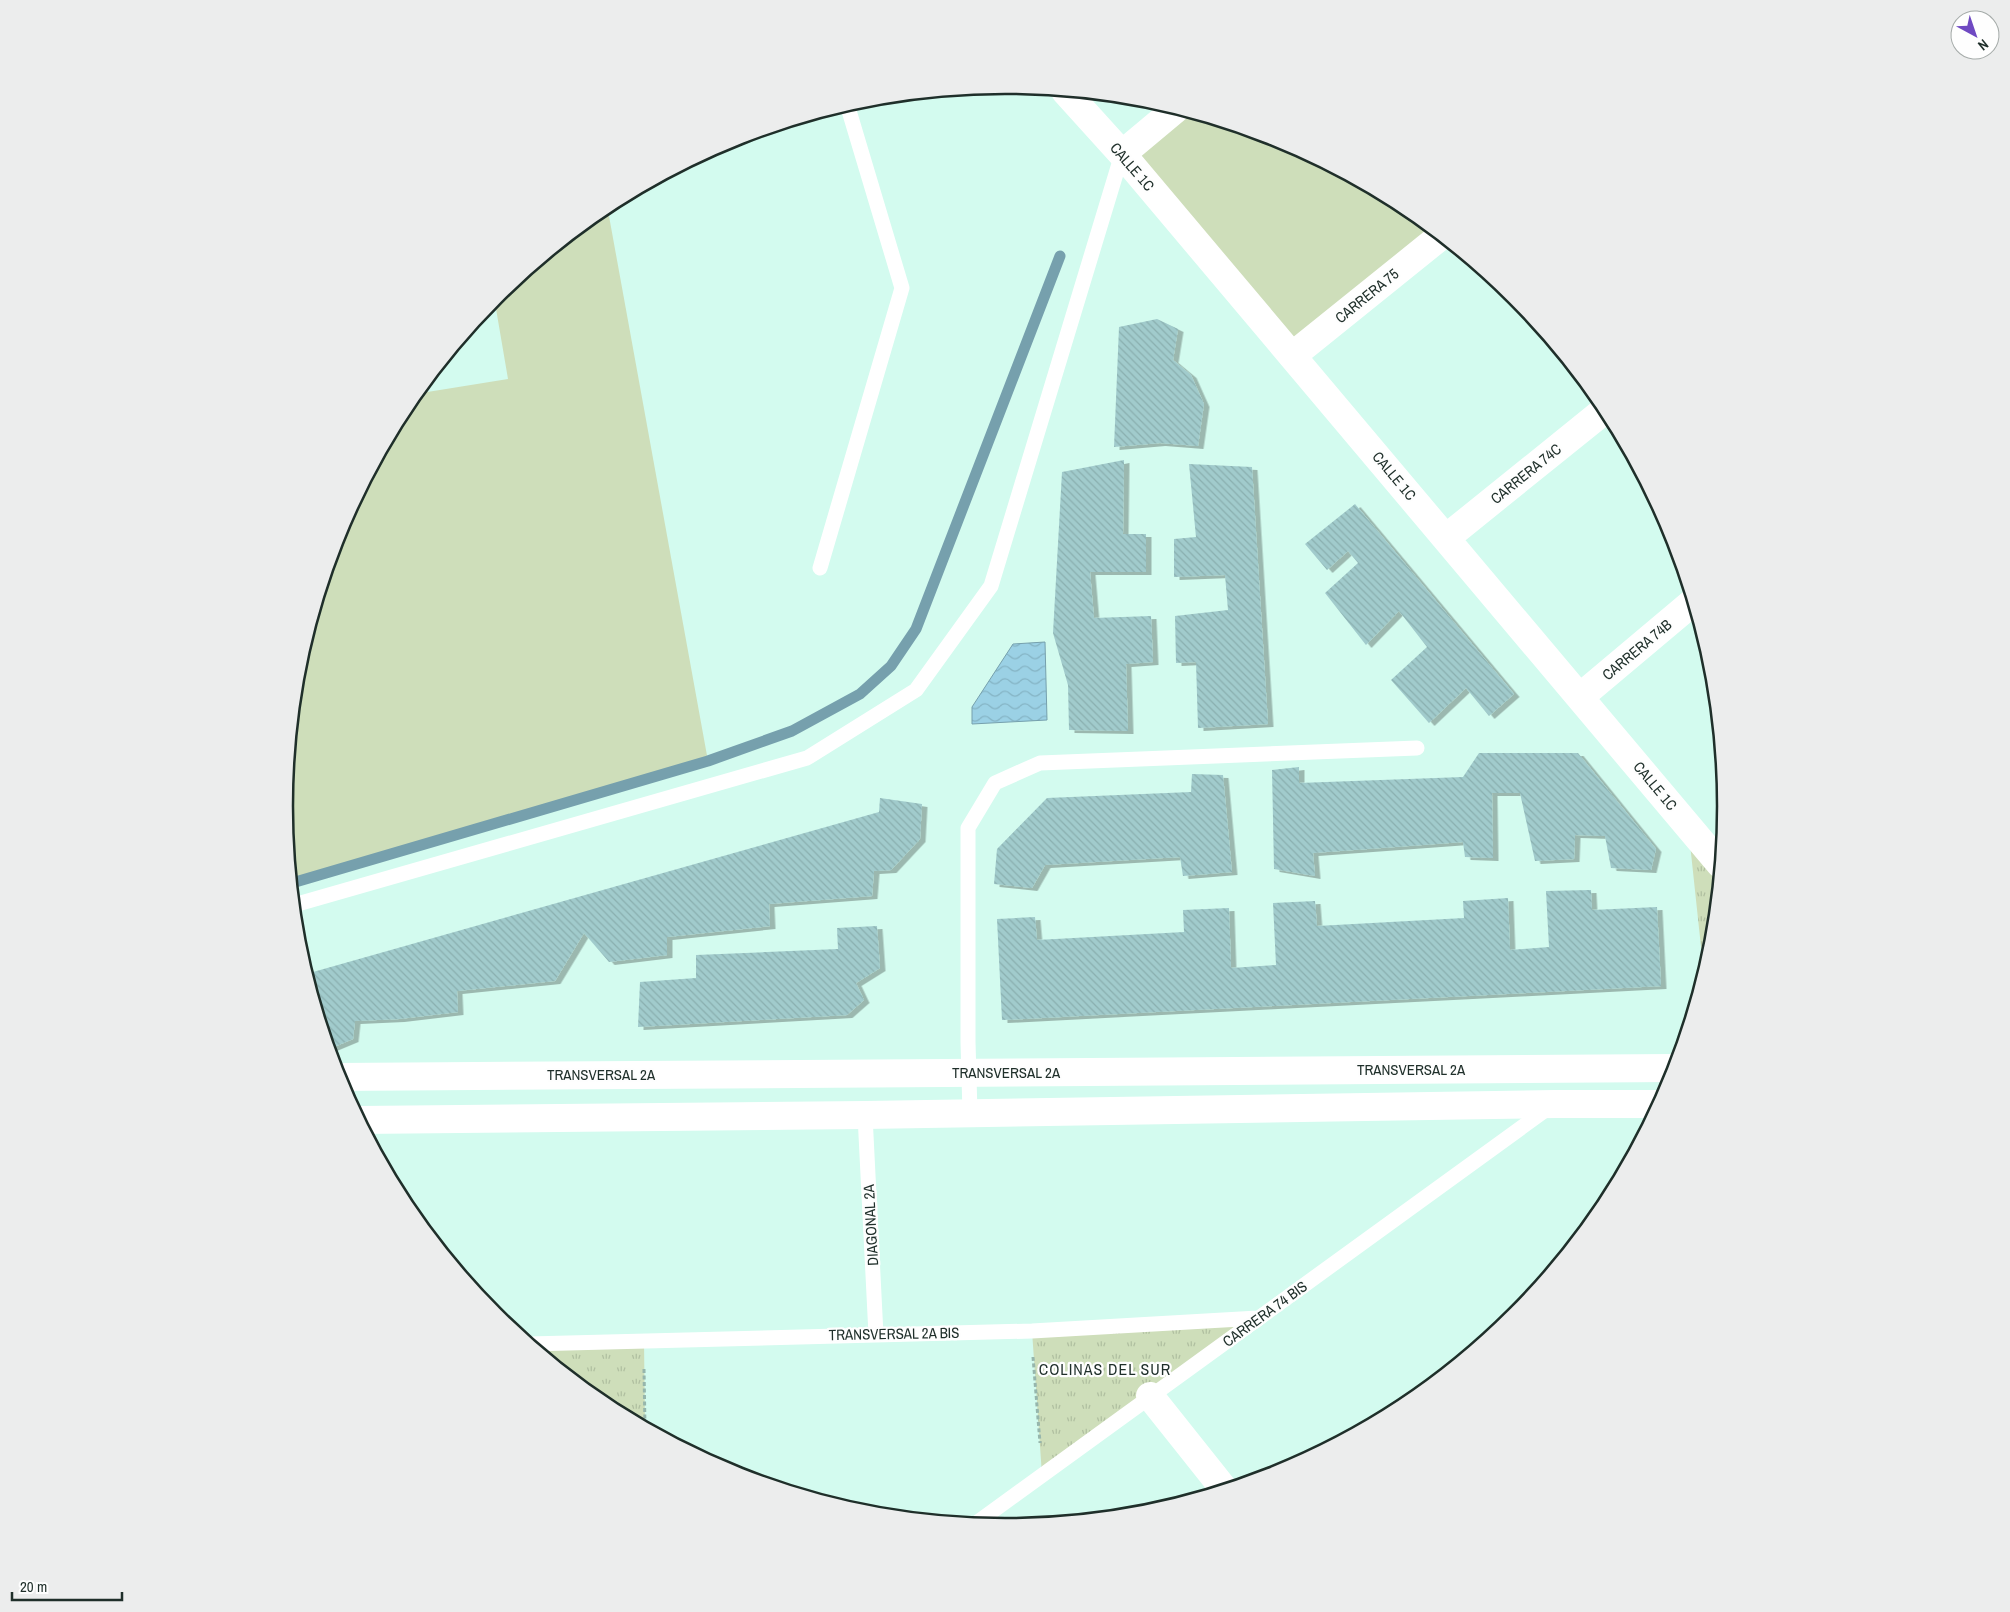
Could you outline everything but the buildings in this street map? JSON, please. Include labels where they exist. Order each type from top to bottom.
[{"type":"street","name":"CALLE 1C","points":[[1070,97],[1122,154],[1580,697],[1716,853]]},
{"type":"street","points":[[1122,154],[1170,113]]},
{"type":"street","name":"CARRERA 75","points":[[1292,356],[1437,240]]},
{"type":"street","name":"CARRERA 74C","points":[[1446,538],[1600,414]]},
{"type":"street","name":"CARRERA 74B","points":[[1580,697],[1688,606]]},
{"type":"street","name":"TRANSVERSAL 2A","points":[[346,1077],[1667,1068]]},
{"type":"street","points":[[366,1120],[1652,1104]]},
{"type":"street","points":[[1150,1396],[1220,1484]]},
{"type":"lane","points":[[820,568],[902,288],[849,111]]},
{"type":"lane","points":[[300,903],[807,758],[916,690],[992,586],[1122,154]]},
{"type":"lane","points":[[970,1113],[968,828],[995,783],[1040,763],[1417,748]]},
{"type":"lane","name":"CARRERA 74 BIS","points":[[984,1518],[1555,1104]]},
{"type":"lane","name":"DIAGONAL 2A","points":[[865,1115],[876,1335]]},
{"type":"lane","name":"TRANSVERSAL 2A BIS","points":[[538,1344],[1032,1331],[1258,1318]]},
{"type":"path","points":[[1032,1331],[1042,1475]]},
{"type":"path","points":[[644,1340],[645,1420]]},
{"type":"green space","points":[[1170,113],[1189,118],[1278,148],[1320,167],[1361,189],[1437,239],[1292,356],[1122,154]]},
{"type":"green space","points":[[609,214],[708,761],[297,882],[294,853],[293,806],[294,759],[299,713],[306,667],[317,622],[347,533],[366,491],[388,450],[426,392],[508,379],[496,308],[571,241]]},
{"type":"green space","points":[[1688,825],[1715,858],[1702,954]]},
{"type":"green space","points":[[1258,1318],[1042,1475],[1032,1331]]},
{"type":"green space","points":[[644,1340],[645,1420],[571,1371],[538,1344]]},
{"type":"water","points":[[1045,642],[1047,720],[972,724],[972,707],[1013,644]]},
{"type":"waterway","points":[[297,882],[708,761],[792,731],[860,694],[891,666],[916,629],[1060,256]]},
{"type":"district","name":"COLINAS DEL SUR","points":[[1105,1369]]}]
